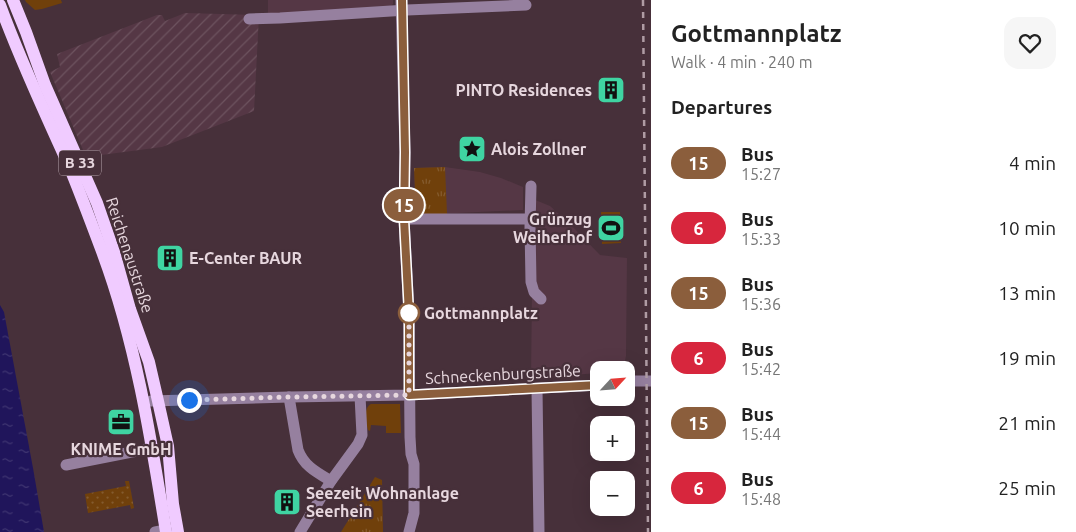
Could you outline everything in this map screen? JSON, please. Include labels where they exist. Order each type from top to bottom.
[{"type":"main road","name":"Reichenaustraße","points":[[13,0],[45,85],[97,203],[114,252],[130,309],[149,362],[169,455],[172,504],[166,531]]},
{"type":"main road","name":"Reichenaustraße","points":[[0,5],[26,70],[69,166],[104,255],[123,316],[143,401],[166,531]]},
{"type":"main road","points":[[152,448],[162,450],[169,455]]},
{"type":"street","points":[[402,5],[405,152],[404,219],[409,314],[411,454],[414,464],[414,513],[409,532]]},
{"type":"street","points":[[249,19],[280,18],[402,5],[526,5]]},
{"type":"street","points":[[531,186],[531,282],[534,292],[541,299]]},
{"type":"street","points":[[404,219],[530,219]]},
{"type":"street","points":[[635,381],[651,381]]},
{"type":"street","name":"Schneckenburgstraße","points":[[143,401],[409,395],[590,386]]},
{"type":"street","points":[[537,389],[539,532]]},
{"type":"street","points":[[300,532],[362,435],[360,396]]},
{"type":"street","points":[[290,397],[298,450],[301,458],[316,472],[331,481]]},
{"type":"street","points":[[66,465],[152,448]]},
{"type":"shaded area","points":[[268,0],[393,0],[393,4],[390,7],[268,14]]},
{"type":"shaded area","points":[[185,13],[259,15],[254,111],[162,147],[86,157],[50,72],[60,67],[57,54],[157,15],[162,15],[165,21]]},
{"type":"shaded area","points":[[445,167],[480,172],[523,187],[523,210],[416,215],[414,168]]},
{"type":"shaded area","points":[[533,199],[550,206],[600,255],[627,258],[626,356],[625,361],[590,361],[590,374],[531,378]]},
{"type":"green space","points":[[25,0],[61,0],[62,3],[35,10]]},
{"type":"green space","points":[[445,167],[447,214],[416,215],[414,168]]},
{"type":"green space","name":"Grünzug Weiherhof","points":[[601,212],[620,212],[621,243],[602,244]]},
{"type":"green space","points":[[371,404],[400,404],[401,433],[386,433],[386,426],[371,425],[370,431],[368,430],[366,412]]},
{"type":"green space","points":[[375,477],[382,480],[383,532],[341,532]]},
{"type":"green space","points":[[125,481],[129,481],[134,508],[131,509],[130,505],[88,513],[85,494],[126,486]]},
{"type":"water","points":[[0,305],[4,312],[44,532],[0,532]]},
{"type":"railway","points":[[643,0],[648,532]]},
{"type":"bus line","name":"15","points":[[402,0],[405,152],[404,219],[409,314],[409,395],[590,386]]},
{"type":"place","name":"PINTO Residences","points":[[611,90]]},
{"type":"place","name":"Alois Zollner","points":[[472,149]]},
{"type":"place","name":"Grünzug Weiherhof","points":[[611,228]]},
{"type":"place","name":"E-Center BAUR","points":[[170,258]]},
{"type":"place","name":"Gottmannplatz","points":[[409,313]]},
{"type":"place","name":"KNIME GmbH","points":[[121,422]]},
{"type":"place","name":"Seezeit Wohnanlage Seerhein","points":[[287,502]]},
{"type":"route","points":[[189,400],[409,395],[409,313]]}]
